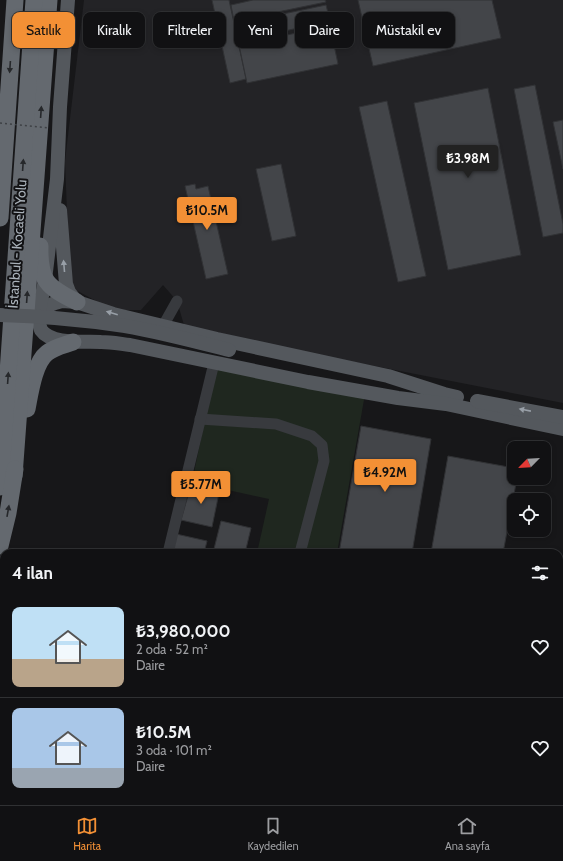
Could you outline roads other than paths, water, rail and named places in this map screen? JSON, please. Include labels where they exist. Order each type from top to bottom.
[{"type":"highway","points":[[0,50],[6,0]]},
{"type":"highway","points":[[0,218],[14,0]]},
{"type":"highway","name":"İstanbul - Kocaeli Yolu","points":[[0,487],[34,0]]},
{"type":"highway","points":[[14,476],[49,0]]},
{"type":"highway","points":[[39,144],[41,266],[45,280],[50,287],[58,293],[77,302]]},
{"type":"highway","points":[[0,546],[8,513],[28,406],[40,361],[50,350],[73,342]]},
{"type":"main road","points":[[68,0],[60,107],[57,179],[45,280],[38,316],[41,330],[54,338],[73,342],[104,342],[130,345],[308,382],[398,398],[445,399],[563,417]]},
{"type":"main road","points":[[57,179],[66,284],[69,292],[77,302]]},
{"type":"main road","points":[[38,316],[50,304],[77,302],[113,314],[217,339],[388,376],[445,399]]},
{"type":"main road","points":[[0,314],[88,321],[125,326],[172,336],[229,354]]},
{"type":"main road","points":[[0,323],[52,326],[129,335],[229,354],[445,399],[563,429]]},
{"type":"street","points":[[163,326],[177,301]]},
{"type":"street","points":[[169,549],[214,363]]},
{"type":"street","points":[[200,419],[276,424],[312,436],[322,445],[324,461],[301,549]]}]
